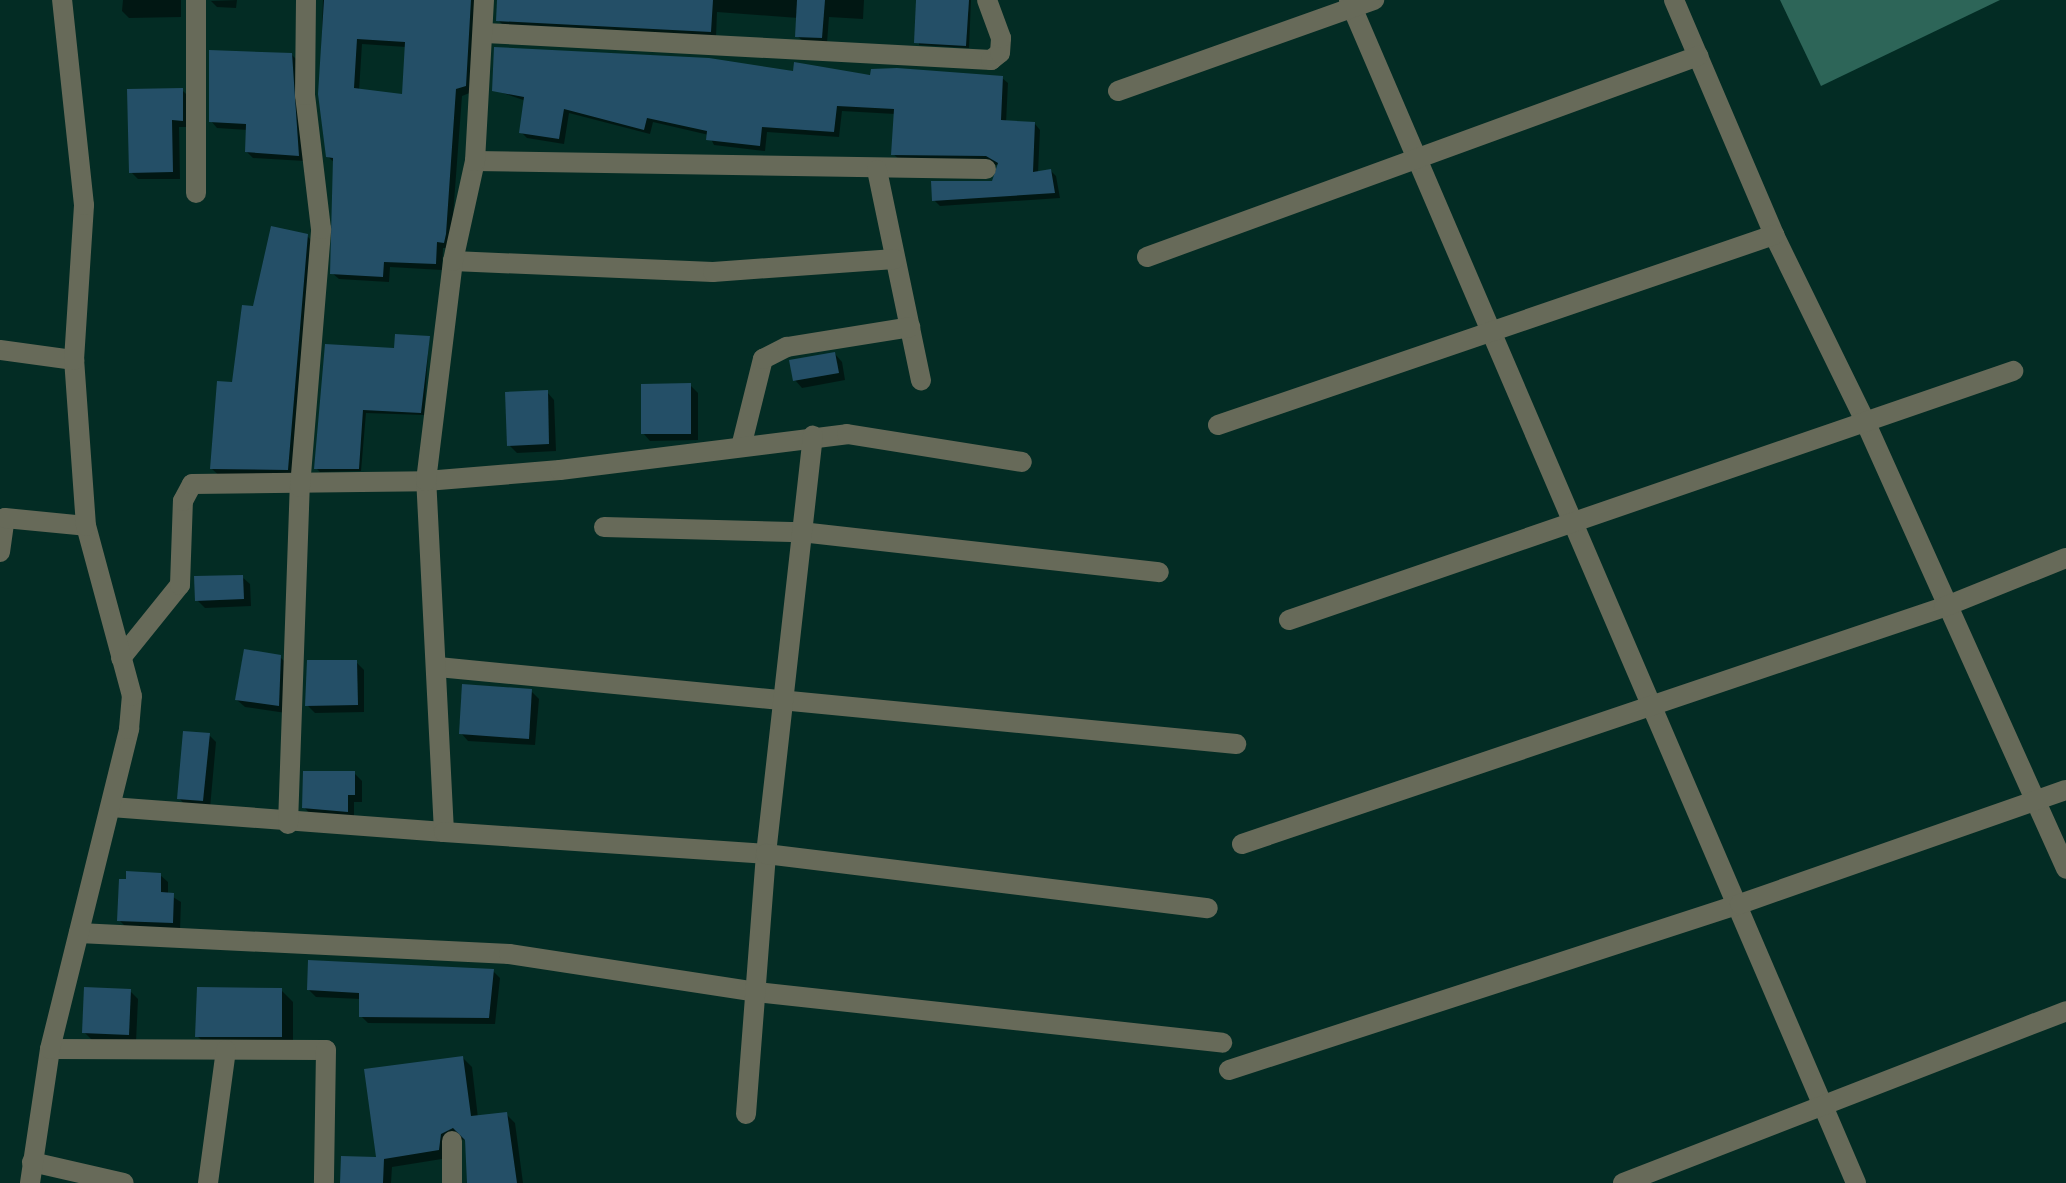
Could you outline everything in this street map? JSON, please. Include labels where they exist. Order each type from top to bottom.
[{"type":"street","points":[[62,0],[84,205],[74,360],[86,526],[132,696],[111,807],[50,1049],[31,1173],[124,1183]]},
{"type":"street","points":[[196,0],[196,193]]},
{"type":"street","points":[[288,824],[300,487],[321,229],[305,95],[306,0]]},
{"type":"street","points":[[444,832],[438,667],[426,481],[453,261],[475,161],[485,33],[484,0]]},
{"type":"street","points":[[485,33],[991,60],[1000,53],[1001,38],[987,0]]},
{"type":"street","points":[[1118,91],[1350,4],[1374,0]]},
{"type":"street","points":[[1674,0],[1774,235],[1864,419],[1944,607],[2066,869]]},
{"type":"street","points":[[1350,4],[1420,158],[1652,705],[1740,904],[1856,1183]]},
{"type":"street","points":[[1147,257],[1698,56]]},
{"type":"street","points":[[475,161],[877,170],[986,169]]},
{"type":"street","points":[[877,170],[921,380]]},
{"type":"street","points":[[1218,425],[1774,235]]},
{"type":"street","points":[[453,261],[713,272],[895,259]]},
{"type":"street","points":[[741,447],[763,359],[787,347],[910,327]]},
{"type":"street","points":[[0,350],[74,360]]},
{"type":"street","points":[[1289,620],[1864,419],[2013,371]]},
{"type":"street","points":[[121,658],[180,585],[183,501],[192,484],[300,487],[426,481],[741,447],[813,436],[872,436],[1022,462]]},
{"type":"street","points":[[746,1114],[766,854],[813,436]]},
{"type":"street","points":[[0,552],[2,518],[86,526]]},
{"type":"street","points":[[604,527],[801,532],[1159,572]]},
{"type":"street","points":[[1242,844],[1944,607],[2066,558]]},
{"type":"street","points":[[438,667],[1236,744]]},
{"type":"street","points":[[1229,1070],[1740,904],[2066,790]]},
{"type":"street","points":[[111,807],[288,824],[766,854],[1208,908]]},
{"type":"street","points":[[79,933],[509,954],[756,992],[1222,1043]]},
{"type":"street","points":[[1623,1183],[2066,1011]]},
{"type":"street","points":[[50,1049],[326,1050],[324,1183]]},
{"type":"street","points":[[208,1183],[226,1050]]},
{"type":"street","points":[[452,1141],[452,1183]]},
{"type":"shaded area","points":[[1780,0],[2000,0],[1821,86]]},
{"type":"building","points":[[324,0],[471,0],[466,86],[456,89],[446,234],[444,243],[437,242],[436,264],[384,262],[383,277],[330,274],[333,158],[326,157],[318,94]],"holes":[[[357,39],[405,42],[402,94],[354,88]]]},
{"type":"building","points":[[497,0],[713,0],[711,32],[496,21]]},
{"type":"building","points":[[797,0],[825,0],[822,38],[795,37]]},
{"type":"building","points":[[916,0],[969,0],[966,46],[914,43]]},
{"type":"building","points":[[494,47],[709,58],[793,71],[794,62],[870,75],[871,69],[897,68],[1003,76],[1001,120],[1035,122],[1033,172],[1051,169],[1055,193],[932,201],[931,181],[992,181],[998,163],[986,156],[891,155],[894,109],[837,106],[834,132],[762,127],[760,146],[706,140],[707,131],[647,118],[644,130],[564,109],[559,139],[519,133],[524,97],[492,91]]},
{"type":"building","points":[[209,50],[292,53],[299,156],[245,152],[246,124],[209,122]]},
{"type":"building","points":[[183,88],[183,121],[172,120],[173,172],[129,173],[127,89]]},
{"type":"building","points":[[271,226],[308,234],[288,470],[210,469],[217,381],[232,382],[242,305],[253,306]]},
{"type":"building","points":[[395,334],[430,336],[421,413],[363,410],[359,469],[314,469],[325,344],[394,348]]},
{"type":"building","points":[[835,352],[839,373],[793,381],[789,360]]},
{"type":"building","points":[[691,383],[691,434],[641,434],[641,384]]},
{"type":"building","points":[[548,390],[549,444],[507,446],[505,392]]},
{"type":"building","points":[[243,575],[244,599],[195,601],[194,576]]},
{"type":"building","points":[[244,649],[281,655],[279,706],[235,700]]},
{"type":"building","points":[[307,660],[357,660],[358,705],[305,706]]},
{"type":"building","points":[[462,684],[532,689],[529,739],[459,734]]},
{"type":"building","points":[[183,731],[210,733],[203,801],[177,799]]},
{"type":"building","points":[[303,771],[355,771],[355,795],[348,795],[348,812],[302,808]]},
{"type":"building","points":[[126,871],[161,873],[161,892],[174,893],[173,923],[117,921],[119,879],[126,879]]},
{"type":"building","points":[[308,960],[494,969],[489,1018],[359,1017],[359,993],[307,990]]},
{"type":"building","points":[[84,987],[131,989],[129,1035],[82,1033]]},
{"type":"building","points":[[197,987],[282,988],[282,1037],[195,1037]]},
{"type":"building","points":[[463,1056],[471,1116],[507,1112],[517,1183],[467,1183],[465,1140],[453,1128],[441,1134],[439,1150],[384,1159],[383,1183],[340,1183],[341,1156],[376,1157],[364,1069]]}]
